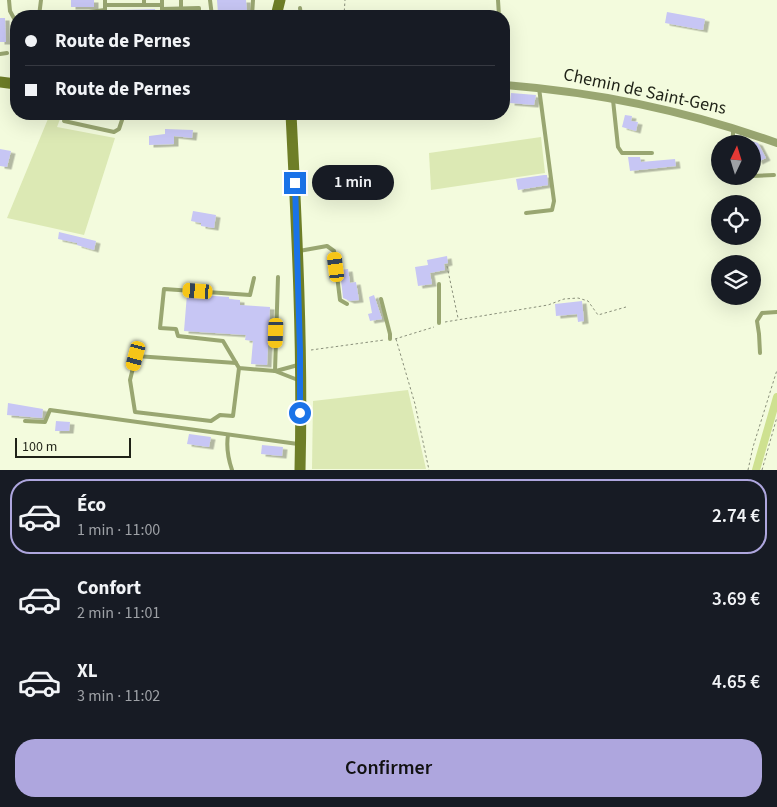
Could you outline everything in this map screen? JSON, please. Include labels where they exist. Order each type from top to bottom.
[{"type":"main road","points":[[290,120],[300,351],[300,470]]},
{"type":"street","name":"Chemin de Saint-Gens","points":[[510,86],[539,88],[613,100],[691,116],[777,143]]},
{"type":"lane","points":[[105,0],[105,10]]},
{"type":"lane","points":[[181,0],[181,8]]},
{"type":"lane","points":[[105,5],[144,2],[181,8],[199,8],[199,10]]},
{"type":"lane","points":[[0,54],[7,53]]},
{"type":"lane","points":[[526,213],[552,210],[554,202],[539,88]]},
{"type":"lane","points":[[613,100],[618,147],[622,153],[652,153]]},
{"type":"lane","points":[[64,121],[114,132],[119,129],[122,120]]},
{"type":"lane","points":[[733,128],[733,135]]},
{"type":"lane","points":[[761,176],[774,175]]},
{"type":"lane","points":[[297,251],[326,246],[331,247],[334,251],[340,300],[347,304]]},
{"type":"lane","points":[[275,371],[278,277]]},
{"type":"lane","points":[[236,363],[136,356],[130,380],[135,412],[211,421],[220,415],[233,416],[239,368],[236,363],[222,341],[178,336],[176,329],[160,328],[164,288],[250,295],[254,278]]},
{"type":"lane","points":[[439,284],[439,323]]},
{"type":"lane","points":[[381,299],[390,339]]},
{"type":"lane","points":[[760,353],[757,321],[762,313],[777,312]]},
{"type":"lane","points":[[275,371],[300,364]]},
{"type":"lane","points":[[239,368],[275,371],[300,381]]},
{"type":"lane","points":[[25,421],[45,422],[50,410],[300,444]]},
{"type":"lane","points":[[228,435],[228,460],[232,470]]},
{"type":"path","points":[[447,266],[458,319]]},
{"type":"path","points":[[300,351],[396,338],[431,329],[439,323],[548,305],[564,299],[578,298],[588,301],[598,315],[626,307]]},
{"type":"path","points":[[396,338],[429,470]]},
{"type":"path","points":[[748,470],[753,447],[777,370]]},
{"type":"path","points":[[762,470],[777,417]]},
{"type":"green space","points":[[48,120],[60,120],[57,127],[115,138],[84,235],[7,218]]},
{"type":"green space","points":[[541,137],[545,173],[431,190],[429,153]]},
{"type":"green space","points":[[408,390],[426,469],[312,469],[313,401]]},
{"type":"building","points":[[71,0],[94,0],[94,7],[71,7]]},
{"type":"building","points":[[217,0],[246,0],[247,10],[218,10]]},
{"type":"building","points":[[155,9],[155,10],[122,10]]},
{"type":"building","points":[[667,12],[705,19],[703,30],[665,23]]},
{"type":"building","points":[[0,18],[5,18],[6,42],[0,42]]},
{"type":"building","points":[[511,93],[536,95],[534,105],[510,103]]},
{"type":"building","points":[[625,115],[632,116],[631,121],[638,122],[636,131],[622,127]]},
{"type":"building","points":[[165,129],[193,130],[192,138],[174,136],[174,144],[149,145],[149,136],[165,134]]},
{"type":"building","points":[[0,149],[11,151],[7,167],[0,166]]},
{"type":"building","points":[[761,149],[766,158],[761,160]]},
{"type":"building","points":[[628,157],[640,157],[641,162],[675,159],[676,166],[630,171]]},
{"type":"building","points":[[547,175],[548,185],[518,190],[516,179]]},
{"type":"building","points":[[193,211],[216,215],[214,228],[201,226],[201,223],[191,221]]},
{"type":"building","points":[[59,232],[96,241],[94,250],[77,245],[77,243],[58,239]]},
{"type":"building","points":[[447,256],[448,263],[444,264],[445,270],[430,273],[432,284],[418,286],[415,267],[428,265],[427,260]]},
{"type":"building","points":[[348,269],[350,283],[356,282],[359,300],[350,301],[343,298],[340,270]]},
{"type":"building","points":[[187,294],[229,297],[229,299],[240,300],[240,305],[270,307],[267,365],[251,364],[253,341],[245,340],[246,335],[184,331]]},
{"type":"building","points":[[374,295],[382,319],[370,321],[368,314],[372,313],[369,297]]},
{"type":"building","points":[[582,301],[584,321],[578,322],[577,314],[556,316],[555,304]]},
{"type":"building","points":[[8,403],[43,409],[42,418],[7,415]]},
{"type":"building","points":[[56,421],[70,422],[69,431],[55,431]]},
{"type":"building","points":[[189,434],[211,437],[209,447],[187,444]]},
{"type":"building","points":[[262,445],[283,447],[282,456],[261,454]]},
{"type":"waterway","points":[[756,470],[777,397]]},
{"type":"route","points":[[295,183],[300,413]]}]
